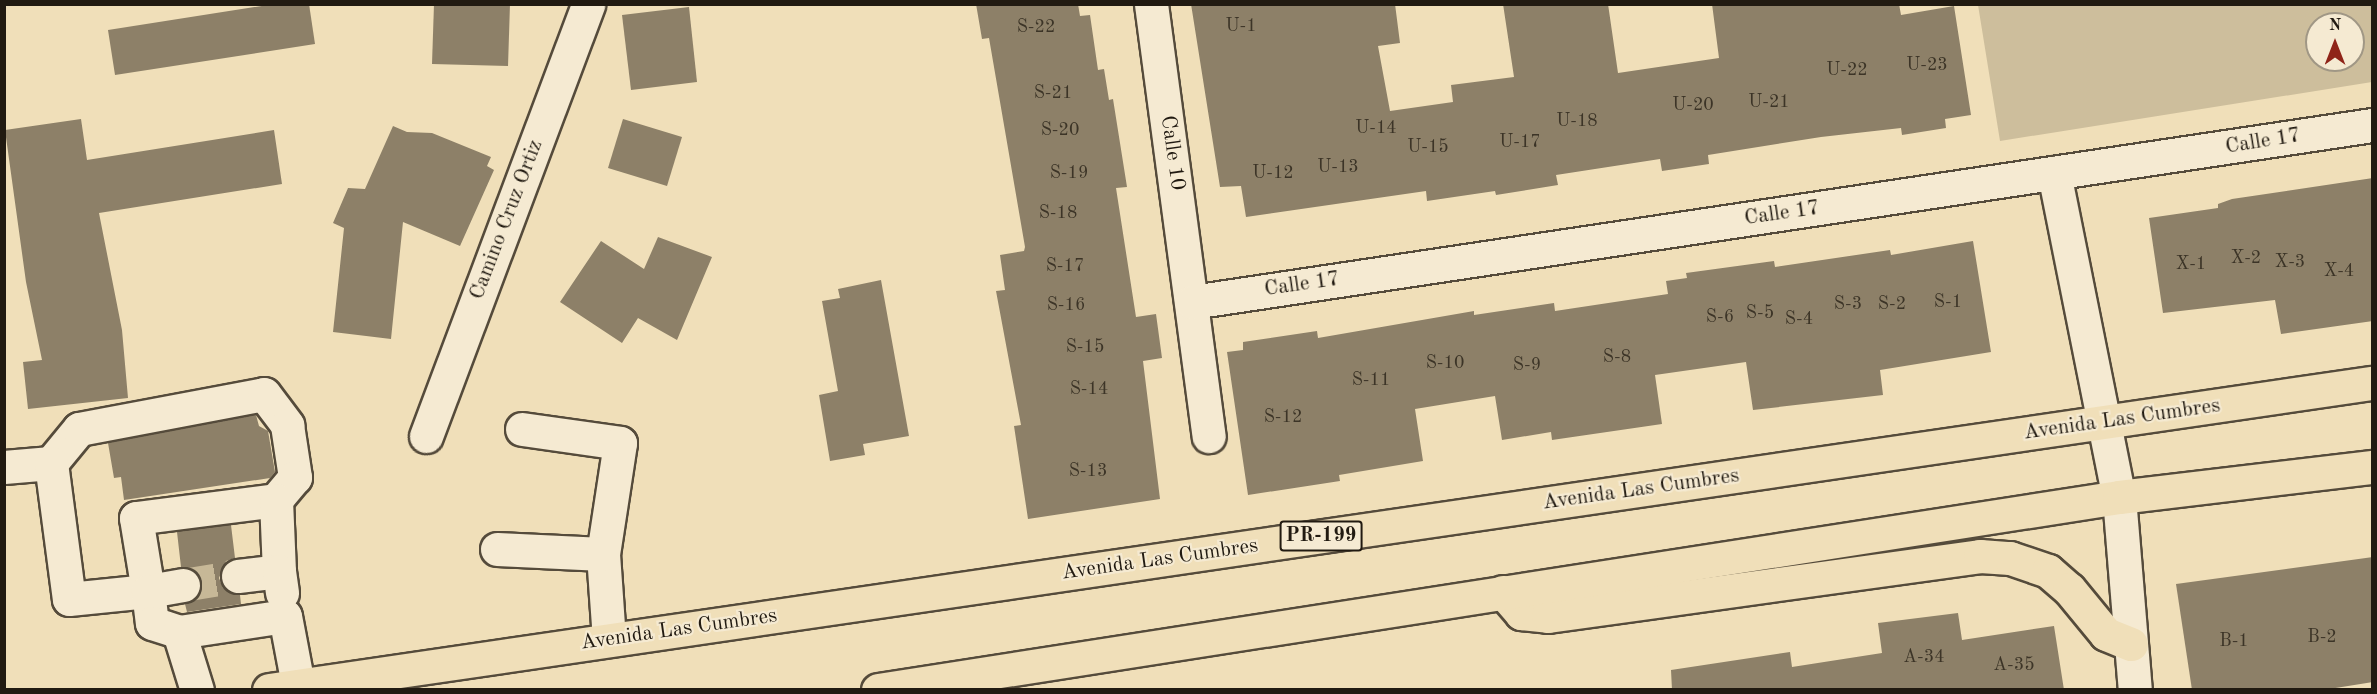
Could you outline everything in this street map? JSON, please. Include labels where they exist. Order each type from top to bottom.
[{"type":"highway","name":"Avenida Las Cumbres","points":[[283,687],[2373,383]]},
{"type":"highway","points":[[878,690],[2119,497],[2373,466]]},
{"type":"highway","points":[[1503,592],[1521,613],[1548,616],[1980,556],[2010,558],[2048,571],[2069,589],[2106,634],[2131,644]]},
{"type":"street","name":"Camino Cruz Ortiz","points":[[426,436],[588,4]]},
{"type":"street","name":"Calle 10","points":[[1151,4],[1209,436]]},
{"type":"street","name":"Calle 17","points":[[1192,302],[2373,125]]},
{"type":"street","points":[[2054,173],[2119,497],[2135,690]]},
{"type":"street","points":[[4,467],[51,463],[79,429],[264,394],[287,425],[295,477],[276,500],[279,571],[285,616],[283,687]]},
{"type":"street","points":[[522,429],[620,442],[603,554],[609,640]]},
{"type":"street","points":[[51,463],[69,599],[183,585]]},
{"type":"street","points":[[276,500],[136,518],[152,623],[179,632],[285,616]]},
{"type":"street","points":[[497,549],[603,554]]},
{"type":"street","points":[[238,576],[279,571]]},
{"type":"street","points":[[179,632],[197,690]]},
{"type":"shaded area","points":[[1978,5],[2372,5],[2372,82],[2000,141]]},
{"type":"building","points":[[274,4],[309,4],[315,44],[115,75],[108,30]]},
{"type":"building","points":[[434,4],[510,4],[508,66],[432,64]]},
{"type":"building","points":[[976,4],[1078,4],[1080,16],[1090,15],[1098,70],[1104,69],[1109,100],[1113,99],[1127,187],[1116,188],[1136,317],[1156,314],[1162,358],[1143,361],[1160,499],[1028,519],[1014,426],[1021,425],[996,291],[1005,290],[1000,255],[1024,251],[1025,247],[989,38],[982,39]]},
{"type":"building","points":[[1191,4],[1395,4],[1400,43],[1378,46],[1390,111],[1453,102],[1451,85],[1514,77],[1503,4],[1608,4],[1618,73],[1719,58],[1712,4],[1899,4],[1901,15],[1954,6],[1971,115],[1945,119],[1946,128],[1902,135],[1901,128],[1821,137],[1708,155],[1709,164],[1662,171],[1660,159],[1556,175],[1558,185],[1496,195],[1495,191],[1427,201],[1426,191],[1246,217],[1241,186],[1220,187]]},
{"type":"building","points":[[689,7],[697,82],[631,90],[622,15]]},
{"type":"building","points":[[81,119],[87,160],[274,130],[282,184],[99,213],[122,330],[128,398],[28,409],[23,362],[42,360],[26,282],[5,130]]},
{"type":"building","points":[[623,119],[682,137],[667,186],[608,168]]},
{"type":"building","points":[[393,126],[407,132],[432,133],[491,157],[487,166],[494,170],[460,246],[403,222],[391,339],[333,332],[344,228],[333,223],[348,188],[365,189]]},
{"type":"building","points":[[2373,178],[2373,321],[2281,334],[2275,300],[2163,313],[2149,218],[2218,208],[2218,204],[2232,199]]},
{"type":"building","points":[[658,237],[712,257],[677,340],[638,318],[622,343],[560,302],[601,241],[644,269]]},
{"type":"building","points":[[1973,241],[1991,352],[1880,370],[1883,395],[1753,410],[1746,362],[1655,375],[1662,424],[1552,440],[1551,432],[1502,440],[1495,396],[1415,409],[1423,461],[1339,475],[1340,481],[1248,495],[1227,352],[1243,350],[1243,342],[1317,331],[1318,338],[1474,311],[1474,315],[1554,303],[1555,311],[1668,294],[1666,281],[1687,278],[1686,273],[1774,261],[1775,267],[1890,250],[1891,255]]},
{"type":"building","points":[[881,280],[909,436],[863,444],[865,455],[830,461],[819,395],[838,391],[822,301],[840,298],[838,289]]},
{"type":"building","points":[[256,415],[259,426],[268,431],[275,472],[270,478],[124,500],[121,477],[114,478],[108,443]]},
{"type":"building","points":[[231,525],[235,558],[226,561],[219,578],[223,588],[240,595],[241,604],[187,612],[185,604],[195,599],[202,582],[197,573],[181,567],[177,532]]},
{"type":"building","points":[[2373,557],[2373,682],[2323,690],[2192,690],[2176,584]]},
{"type":"building","points":[[1958,613],[1962,640],[2054,626],[2064,690],[1672,690],[1671,670],[1790,652],[1792,667],[1882,653],[1878,623]]},
{"type":"tunnel","points":[[183,585],[238,576]]}]
